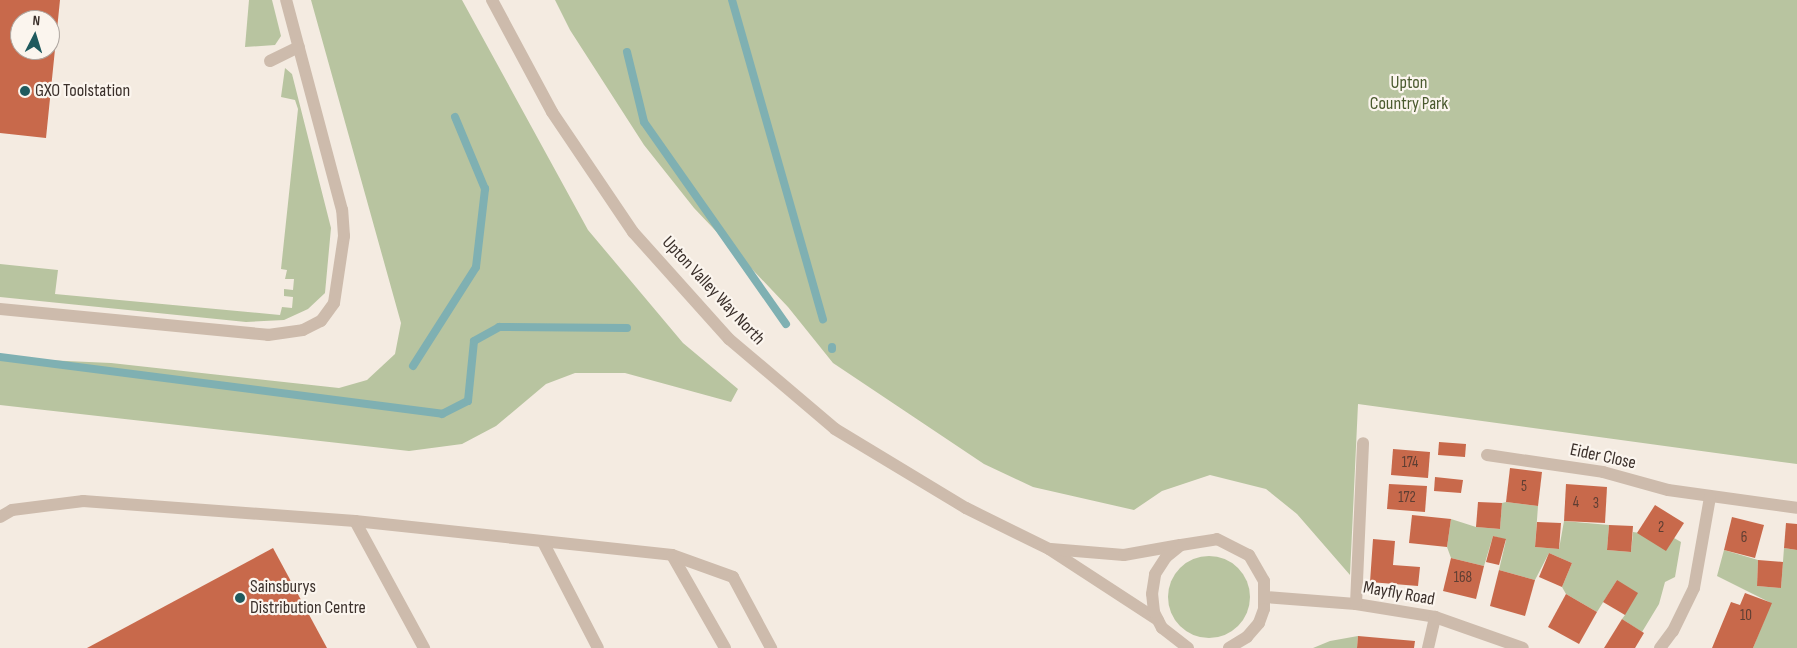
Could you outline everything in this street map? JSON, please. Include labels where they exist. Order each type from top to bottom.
[{"type":"street","points":[[0,309],[268,335],[303,330],[321,321],[334,303],[344,236],[342,210],[286,0]]},
{"type":"street","name":"Upton Valley Way North","points":[[492,0],[552,112],[633,232],[729,339],[835,429],[966,508],[1049,549],[1158,620]]},
{"type":"street","points":[[270,61],[299,47]]},
{"type":"street","points":[[1356,604],[1363,443]]},
{"type":"street","name":"Eider Close","points":[[1487,455],[1603,472],[1668,490],[1797,508]]},
{"type":"street","points":[[1660,648],[1694,588],[1710,497]]},
{"type":"street","points":[[0,517],[12,510],[83,501],[355,521],[672,555],[734,577],[771,648]]},
{"type":"street","points":[[355,521],[424,648]]},
{"type":"street","name":"Upton Valley Way North","points":[[1049,549],[1124,555],[1217,539],[1234,544],[1249,555],[1260,570],[1265,597]]},
{"type":"street","points":[[543,542],[598,648]]},
{"type":"street","points":[[1181,545],[1166,558],[1155,574],[1152,594],[1158,620],[1176,644],[1188,648]]},
{"type":"street","points":[[672,555],[725,648]]},
{"type":"street","points":[[1229,648],[1245,643],[1259,623],[1265,597]]},
{"type":"street","name":"Mayfly Road","points":[[1265,597],[1356,604],[1435,617],[1523,648]]},
{"type":"street","points":[[1428,648],[1435,617]]},
{"type":"green space","points":[[249,0],[272,0],[281,36],[275,45],[245,47]]},
{"type":"green space","points":[[311,0],[462,0],[588,230],[683,343],[738,389],[731,402],[625,373],[575,373],[546,384],[496,426],[462,444],[409,451],[0,405],[0,358],[111,363],[339,388],[367,380],[395,354],[401,323]]},
{"type":"green space","name":"Upton Country Park","points":[[555,0],[1797,0],[1797,464],[1358,404],[1350,575],[1297,514],[1266,489],[1210,475],[1162,491],[1134,510],[1033,487],[984,464],[833,363],[788,307],[694,208],[644,145],[570,30]]},
{"type":"green space","points":[[285,68],[292,74],[331,228],[325,293],[308,309],[284,320],[246,322],[0,297],[0,264],[58,270],[55,294],[280,315],[282,307],[292,308],[293,297],[284,296],[284,289],[293,290],[294,279],[285,279],[287,270],[281,269],[298,109],[295,100],[281,97]]},
{"type":"green space","points":[[1502,503],[1538,506],[1535,547],[1559,549],[1564,521],[1609,525],[1607,550],[1631,552],[1633,532],[1674,538],[1681,542],[1675,577],[1665,582],[1659,604],[1642,632],[1622,619],[1625,615],[1617,580],[1597,612],[1566,594],[1562,587],[1572,563],[1549,553],[1535,580],[1499,570],[1506,540],[1493,536],[1484,566],[1451,558],[1447,547],[1451,519],[1476,527],[1500,529]]},
{"type":"green space","points":[[1784,548],[1797,550],[1797,648],[1753,648],[1771,603],[1717,576],[1724,550],[1758,560],[1757,586],[1781,588]]},
{"type":"green space","points":[[1209,556],[1225,559],[1238,568],[1247,581],[1250,597],[1247,613],[1238,626],[1225,635],[1209,638],[1193,635],[1180,626],[1171,613],[1168,597],[1171,581],[1180,568],[1193,559]]},
{"type":"green space","points":[[1358,636],[1357,648],[1313,648],[1330,641]]},
{"type":"building","name":"GXO Toolstation","points":[[0,0],[60,0],[59,10],[10,10],[10,60],[54,60],[46,138],[0,133]]},
{"type":"building","points":[[1439,442],[1466,444],[1465,457],[1438,455]]},
{"type":"building","points":[[1393,449],[1430,452],[1428,478],[1391,475]]},
{"type":"building","points":[[1510,468],[1542,472],[1538,506],[1506,502]]},
{"type":"building","points":[[1435,477],[1463,480],[1461,493],[1434,491]]},
{"type":"building","points":[[1389,484],[1427,486],[1425,512],[1387,509]]},
{"type":"building","points":[[1566,484],[1607,487],[1605,523],[1564,521]]},
{"type":"building","points":[[1478,502],[1502,503],[1500,529],[1476,527]]},
{"type":"building","points":[[1655,505],[1684,523],[1666,551],[1637,533]]},
{"type":"building","points":[[1412,515],[1451,519],[1447,547],[1409,543]]},
{"type":"building","points":[[1732,517],[1764,525],[1755,558],[1724,550]]},
{"type":"building","points":[[1537,522],[1561,523],[1559,549],[1535,547]]},
{"type":"building","points":[[1786,523],[1797,524],[1797,550],[1784,548]]},
{"type":"building","points":[[1609,525],[1633,526],[1631,552],[1607,550]]},
{"type":"building","points":[[1493,536],[1506,539],[1499,565],[1486,562]]},
{"type":"building","points":[[1373,539],[1395,541],[1393,565],[1420,567],[1418,586],[1370,582]]},
{"type":"building","name":"Sainsburys Distribution Centre","points":[[273,548],[327,648],[87,648]]},
{"type":"building","points":[[1549,553],[1572,563],[1562,587],[1539,577]]},
{"type":"building","points":[[1451,558],[1484,566],[1476,599],[1443,591]]},
{"type":"building","points":[[1758,560],[1783,562],[1781,588],[1757,586]]},
{"type":"building","points":[[1499,570],[1535,580],[1525,616],[1490,606]]},
{"type":"building","points":[[1617,580],[1638,593],[1625,615],[1603,602]]},
{"type":"building","points":[[1745,593],[1772,603],[1753,648],[1712,648],[1731,602],[1740,605]]},
{"type":"building","points":[[1566,594],[1597,612],[1579,644],[1548,627]]},
{"type":"building","points":[[1622,619],[1644,633],[1635,648],[1604,648]]},
{"type":"building","points":[[1358,636],[1415,641],[1414,648],[1357,648]]},
{"type":"waterway","points":[[732,0],[823,319]]},
{"type":"waterway","points":[[627,52],[644,122],[786,324]]},
{"type":"waterway","points":[[413,366],[476,267],[485,189],[455,117]]},
{"type":"waterway","points":[[0,357],[442,414],[468,401],[474,341],[499,327],[627,328]]},
{"type":"place","name":"GXO Toolstation","points":[[25,91]]},
{"type":"place","name":"Sainsburys Distribution Centre","points":[[240,598]]}]
